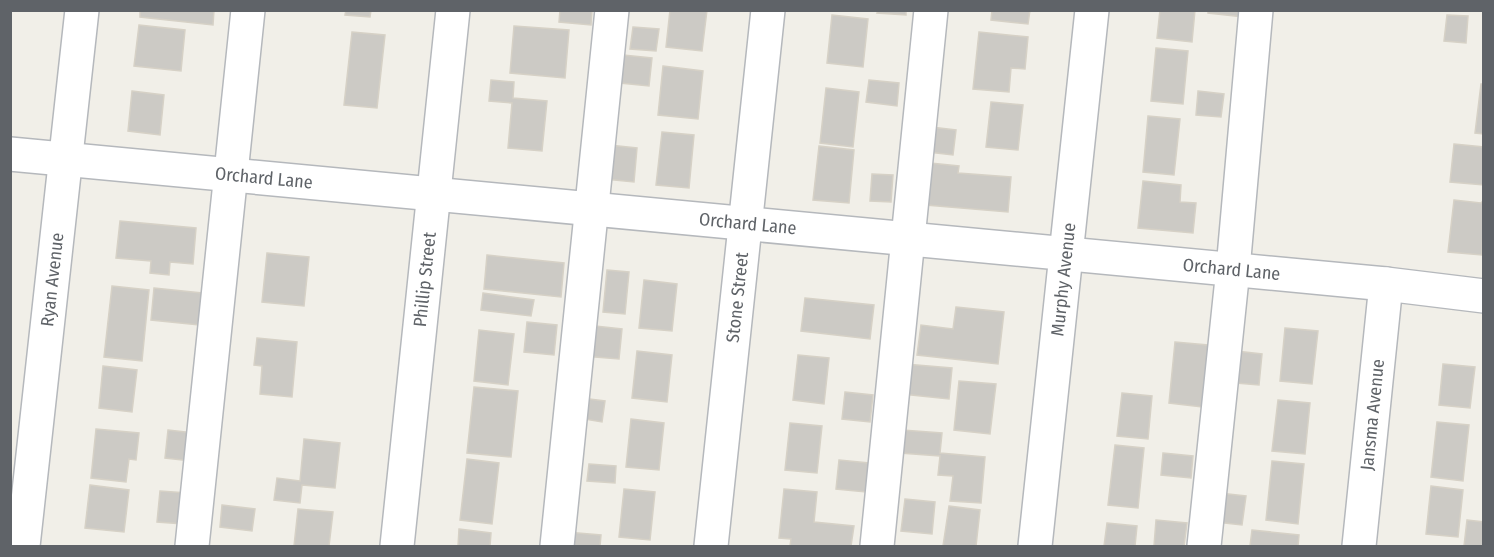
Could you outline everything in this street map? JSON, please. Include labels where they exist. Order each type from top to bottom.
[{"type":"street","name":"Ryan Avenue","points":[[23,546],[82,10]]},
{"type":"street","points":[[192,546],[248,10]]},
{"type":"street","name":"Phillip Street","points":[[398,546],[453,10]]},
{"type":"street","points":[[557,546],[612,10]]},
{"type":"street","name":"Stone Street","points":[[711,546],[768,10]]},
{"type":"street","points":[[877,546],[931,10]]},
{"type":"street","name":"Murphy Avenue","points":[[1035,546],[1064,254],[1092,10]]},
{"type":"street","points":[[1203,546],[1233,269],[1256,10]]},
{"type":"street","name":"Orchard Lane","points":[[10,154],[1233,269],[1484,296]]},
{"type":"street","name":"Jansma Avenue","points":[[1359,546],[1386,284]]},
{"type":"building","points":[[140,10],[214,10],[213,25],[140,17]]},
{"type":"building","points":[[346,10],[371,10],[370,17],[345,15]]},
{"type":"building","points":[[560,10],[592,10],[591,25],[559,22]]},
{"type":"building","points":[[670,10],[707,10],[702,51],[666,47]]},
{"type":"building","points":[[878,10],[906,10],[906,15],[877,13]]},
{"type":"building","points":[[992,10],[1030,10],[1028,24],[991,20]]},
{"type":"building","points":[[1160,10],[1195,10],[1192,42],[1157,38]]},
{"type":"building","points":[[1208,10],[1244,10],[1243,17],[1208,13]]},
{"type":"building","points":[[832,15],[868,19],[863,67],[827,63]]},
{"type":"building","points":[[1447,15],[1468,16],[1466,43],[1444,41]]},
{"type":"building","points":[[139,25],[185,30],[181,71],[134,66]]},
{"type":"building","points":[[514,26],[569,30],[565,78],[510,73]]},
{"type":"building","points":[[633,27],[659,29],[656,51],[630,49]]},
{"type":"building","points":[[352,32],[385,35],[377,108],[344,105]]},
{"type":"building","points":[[979,32],[1028,37],[1025,69],[1011,68],[1009,92],[973,89]]},
{"type":"building","points":[[1156,48],[1188,51],[1183,104],[1151,101]]},
{"type":"building","points":[[623,55],[652,58],[649,86],[620,83]]},
{"type":"building","points":[[663,66],[703,71],[698,119],[658,115]]},
{"type":"building","points":[[491,80],[514,82],[513,98],[547,101],[542,151],[508,148],[512,103],[489,101]]},
{"type":"building","points":[[869,80],[899,83],[897,106],[866,102]]},
{"type":"building","points":[[1481,84],[1484,84],[1484,134],[1475,133]]},
{"type":"building","points":[[826,88],[859,92],[853,147],[820,143]]},
{"type":"building","points":[[132,91],[164,95],[160,135],[128,131]]},
{"type":"building","points":[[1198,91],[1224,94],[1221,117],[1196,115]]},
{"type":"building","points":[[991,102],[1023,105],[1018,150],[986,147]]},
{"type":"building","points":[[1148,116],[1180,119],[1174,175],[1143,172]]},
{"type":"building","points":[[931,127],[956,130],[953,155],[928,152]]},
{"type":"building","points":[[662,132],[694,135],[689,188],[656,185]]},
{"type":"building","points":[[1454,144],[1484,147],[1484,185],[1450,182]]},
{"type":"building","points":[[609,145],[637,148],[634,182],[605,179]]},
{"type":"building","points":[[819,146],[854,150],[849,203],[813,200]]},
{"type":"building","points":[[930,163],[959,166],[958,173],[1011,177],[1008,212],[926,205]]},
{"type":"building","points":[[872,174],[893,175],[891,202],[870,201]]},
{"type":"building","points":[[1143,181],[1181,185],[1180,202],[1196,203],[1193,233],[1138,228]]},
{"type":"building","points":[[1454,200],[1481,203],[1484,200],[1482,255],[1448,252]]},
{"type":"building","points":[[120,221],[196,228],[193,264],[170,262],[169,275],[150,273],[151,261],[116,258]]},
{"type":"building","points":[[267,253],[309,257],[304,306],[262,302]]},
{"type":"building","points":[[487,255],[564,263],[561,297],[484,289]]},
{"type":"building","points":[[607,270],[629,272],[625,314],[603,312]]},
{"type":"building","points":[[644,280],[677,284],[672,331],[639,328]]},
{"type":"building","points":[[112,286],[149,290],[142,361],[104,357]]},
{"type":"building","points":[[154,288],[202,293],[199,325],[151,320]]},
{"type":"building","points":[[483,293],[534,300],[531,316],[481,310]]},
{"type":"building","points":[[805,298],[874,305],[870,339],[801,331]]},
{"type":"building","points":[[956,307],[1004,312],[998,364],[917,355],[921,325],[953,329]]},
{"type":"building","points":[[527,322],[557,325],[554,355],[524,352]]},
{"type":"building","points":[[586,325],[622,329],[619,359],[583,356]]},
{"type":"building","points":[[1285,328],[1318,331],[1312,384],[1280,381]]},
{"type":"building","points":[[479,330],[514,334],[508,385],[474,381]]},
{"type":"building","points":[[257,338],[297,342],[292,397],[260,394],[262,366],[254,365]]},
{"type":"building","points":[[1175,342],[1208,345],[1202,407],[1169,403]]},
{"type":"building","points":[[1227,350],[1262,354],[1259,385],[1224,382]]},
{"type":"building","points":[[637,351],[672,355],[667,402],[632,398]]},
{"type":"building","points":[[798,355],[829,358],[824,404],[793,400]]},
{"type":"building","points":[[905,364],[952,368],[949,399],[902,394]]},
{"type":"building","points":[[1443,364],[1475,367],[1470,408],[1439,405]]},
{"type":"building","points":[[103,366],[137,370],[132,412],[99,408]]},
{"type":"building","points":[[959,381],[996,384],[990,434],[954,430]]},
{"type":"building","points":[[474,387],[518,391],[511,457],[467,453]]},
{"type":"building","points":[[845,392],[873,395],[870,422],[842,419]]},
{"type":"building","points":[[1122,393],[1152,396],[1148,439],[1117,436]]},
{"type":"building","points":[[581,398],[605,401],[602,422],[578,418]]},
{"type":"building","points":[[1278,400],[1310,403],[1305,454],[1272,451]]},
{"type":"building","points":[[631,419],[664,423],[659,470],[626,467]]},
{"type":"building","points":[[1437,422],[1469,425],[1463,481],[1431,477]]},
{"type":"building","points":[[790,423],[822,426],[817,473],[785,470]]},
{"type":"building","points":[[96,429],[139,433],[136,460],[129,459],[126,482],[91,478]]},
{"type":"building","points":[[168,430],[194,433],[191,461],[165,458]]},
{"type":"building","points":[[902,430],[942,433],[940,453],[985,457],[981,503],[950,501],[953,476],[938,475],[940,456],[900,453]]},
{"type":"building","points":[[304,439],[340,443],[335,488],[302,485],[300,503],[274,500],[277,478],[300,481]]},
{"type":"building","points":[[1115,445],[1144,448],[1138,508],[1108,505]]},
{"type":"building","points":[[1163,453],[1193,456],[1191,478],[1161,475]]},
{"type":"building","points":[[467,459],[499,463],[492,524],[460,520]]},
{"type":"building","points":[[839,460],[869,463],[866,492],[836,489]]},
{"type":"building","points":[[1272,461],[1304,464],[1298,524],[1266,520]]},
{"type":"building","points":[[589,464],[616,466],[615,483],[587,481]]},
{"type":"building","points":[[90,485],[129,490],[124,532],[85,528]]},
{"type":"building","points":[[1431,486],[1463,490],[1458,537],[1426,534]]},
{"type":"building","points":[[624,489],[655,492],[650,540],[619,537]]},
{"type":"building","points":[[784,489],[817,492],[814,522],[854,526],[851,546],[790,546],[791,539],[779,538]]},
{"type":"building","points":[[160,491],[187,493],[183,524],[157,522]]},
{"type":"building","points":[[1219,493],[1246,496],[1242,525],[1216,522]]},
{"type":"building","points":[[905,499],[935,502],[932,534],[901,531]]},
{"type":"building","points":[[222,505],[255,509],[252,531],[220,527]]},
{"type":"building","points":[[949,506],[980,510],[976,546],[943,546]]},
{"type":"building","points":[[298,509],[333,512],[329,546],[294,546]]},
{"type":"building","points":[[1156,520],[1187,523],[1184,546],[1154,546]]},
{"type":"building","points":[[1467,520],[1484,522],[1484,546],[1464,546]]},
{"type":"building","points":[[1107,523],[1137,526],[1135,546],[1104,546]]},
{"type":"building","points":[[459,529],[491,533],[490,546],[458,546]]},
{"type":"building","points":[[1252,530],[1299,535],[1298,546],[1250,546]]},
{"type":"building","points":[[566,532],[601,535],[600,546],[565,546]]}]
